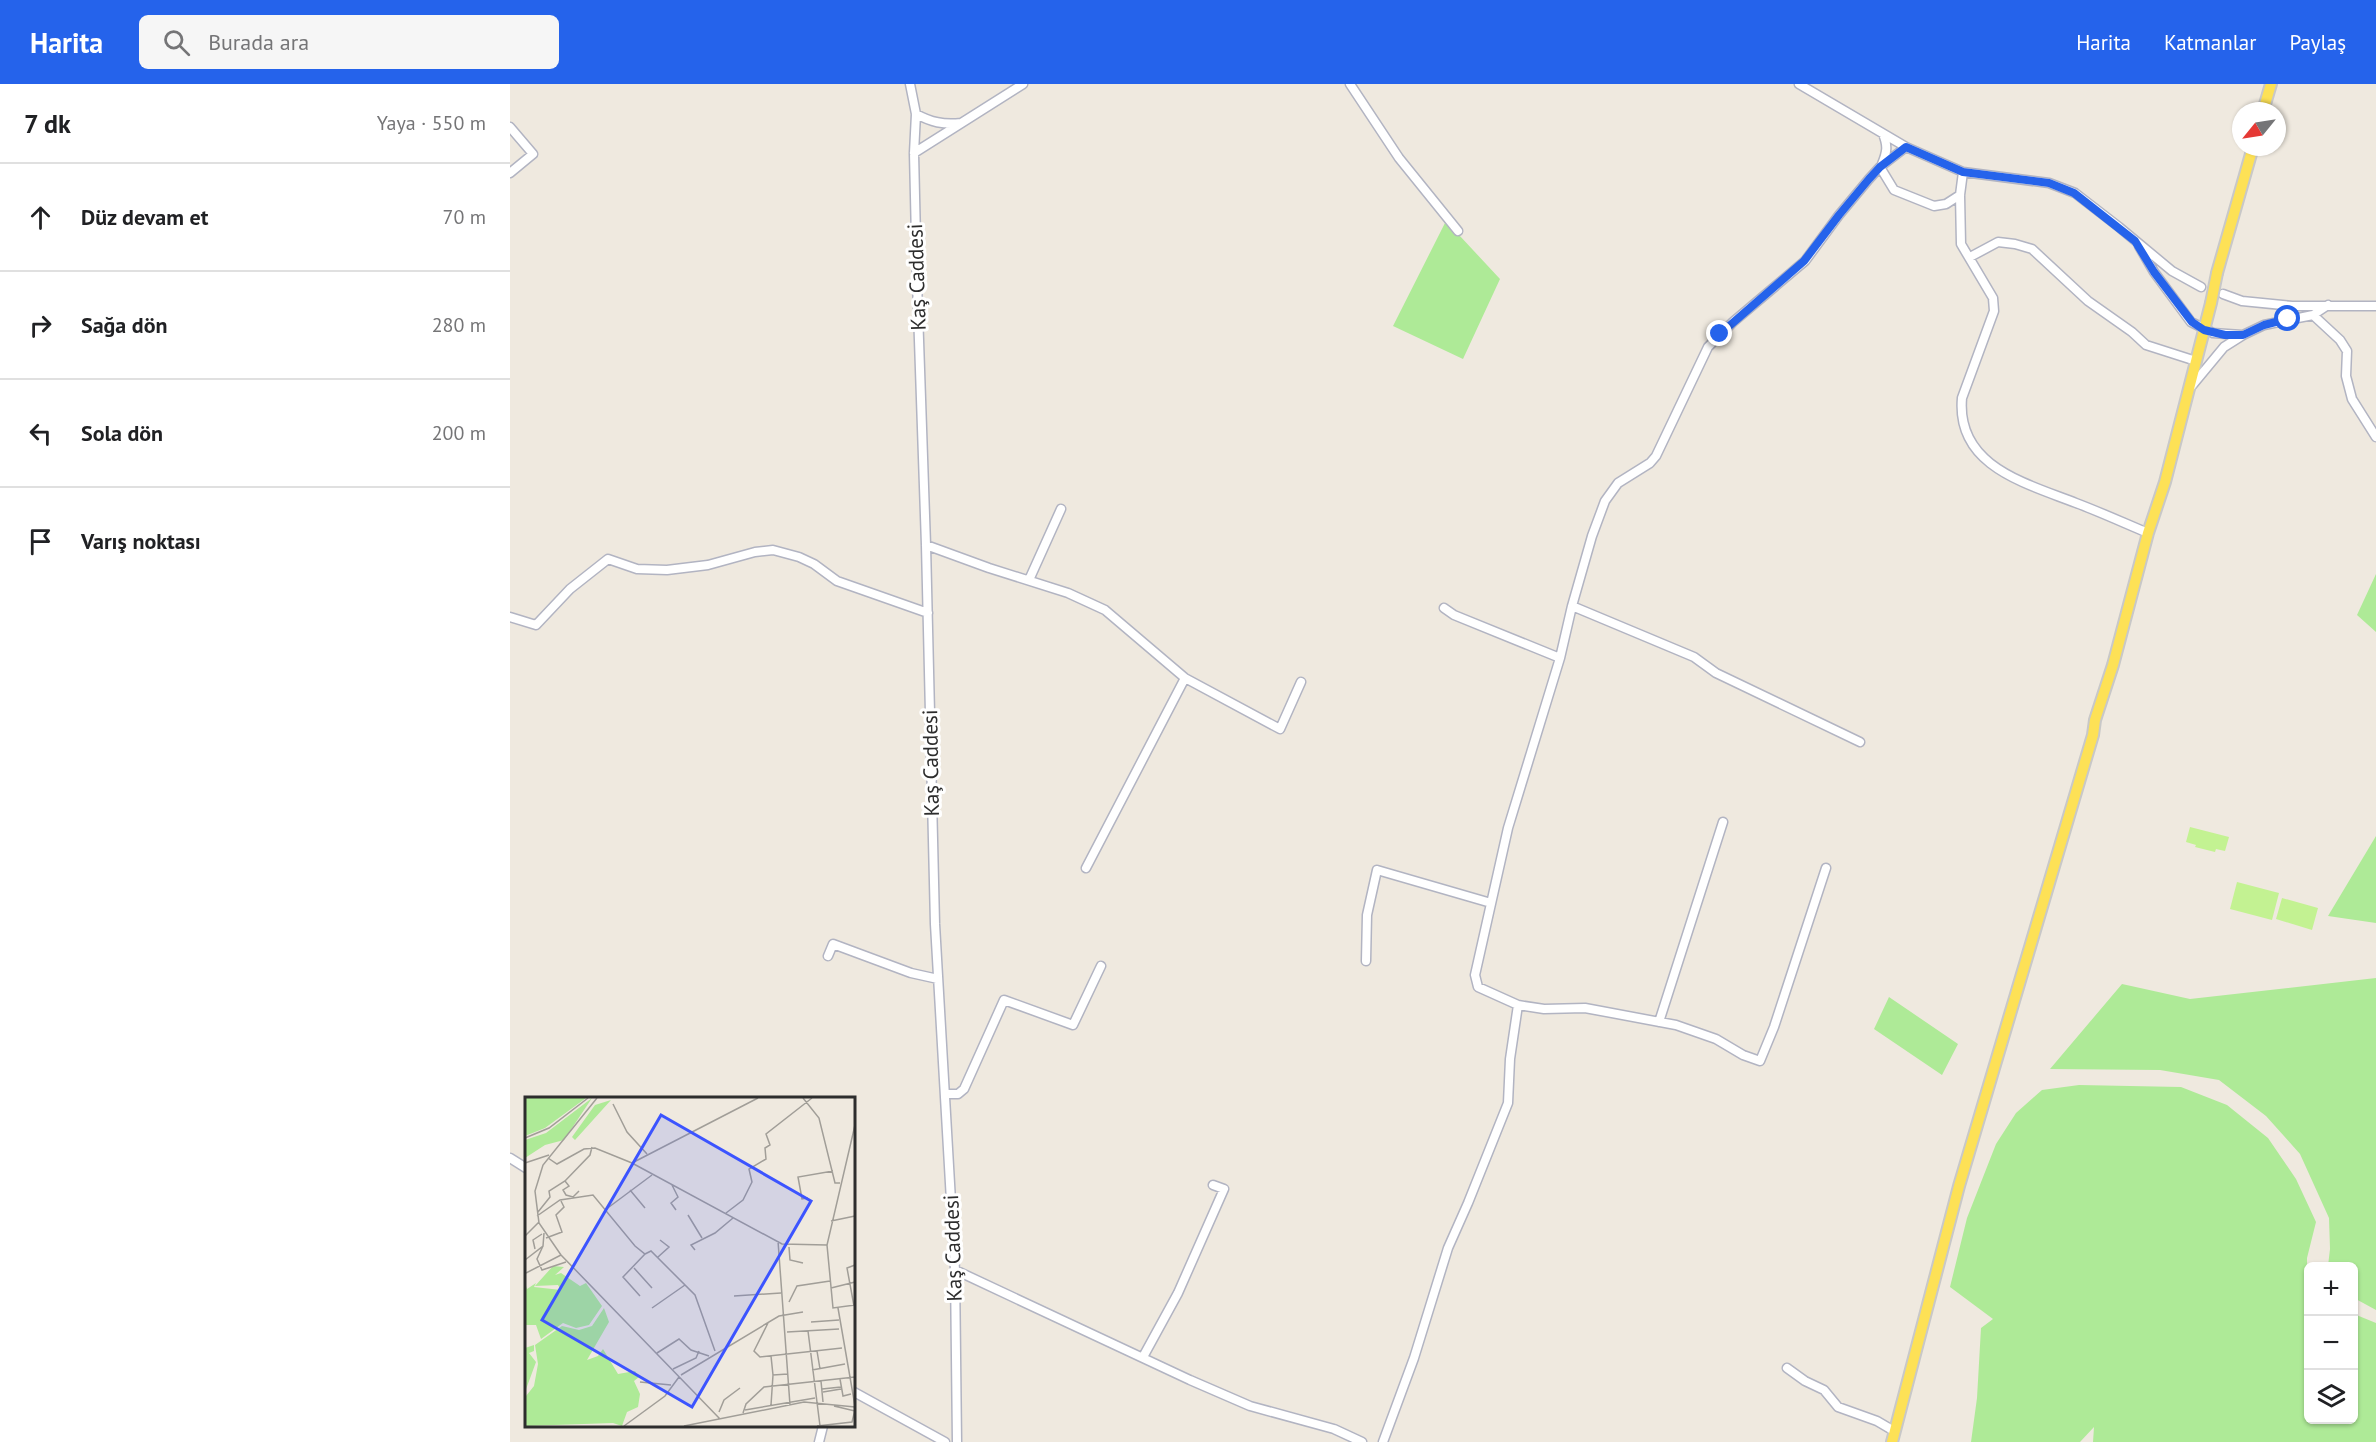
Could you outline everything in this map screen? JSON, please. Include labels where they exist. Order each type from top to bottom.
[{"type":"main road","points":[[2266,102],[2271,84]]},
{"type":"main road","points":[[1893,1437],[1959,1186],[2093,735],[2095,720],[2113,665],[2148,533],[2165,482],[2217,273],[2250,156]]},
{"type":"street","name":"Kaş Caddesi","points":[[910,84],[916,114],[914,153],[938,979],[955,1270],[957,1442]]},
{"type":"street","points":[[914,153],[1023,84]]},
{"type":"street","points":[[1350,84],[1399,158],[1458,231]]},
{"type":"street","points":[[1799,84],[1906,147],[1963,172],[2049,183],[2074,193],[2172,272],[2201,287]]},
{"type":"street","points":[[916,114],[931,122],[946,124],[964,122]]},
{"type":"street","points":[[510,127],[533,154],[510,173]]},
{"type":"street","points":[[1880,167],[1887,152],[1887,143],[1883,134]]},
{"type":"street","points":[[1826,868],[1760,1061],[1743,1055],[1716,1039],[1659,1022],[1585,1008],[1544,1009],[1518,1005],[1478,987],[1475,975],[1508,828],[1605,501],[1618,483],[1650,463],[1656,456],[1708,347],[1733,322],[1804,261],[1880,167],[1906,147]]},
{"type":"street","points":[[1880,167],[1894,190],[1934,206],[1946,204],[1960,195]]},
{"type":"street","points":[[1963,172],[1960,195],[1960,244],[1993,298],[1994,310],[1962,398],[1961,411],[1967,435],[1981,456],[2011,478],[2148,533]]},
{"type":"street","points":[[2135,241],[2154,272],[2192,322],[2204,330],[2225,335],[2243,335]]},
{"type":"street","points":[[1970,257],[1998,242],[2032,249],[2088,301],[2132,332],[2146,345],[2196,361]]},
{"type":"street","points":[[2223,294],[2242,301],[2292,306],[2376,306]]},
{"type":"street","points":[[2187,392],[2224,347],[2243,335],[2264,325],[2313,315],[2328,305]]},
{"type":"street","points":[[2313,315],[2340,340],[2347,351],[2346,376],[2352,399],[2376,437]]},
{"type":"street","points":[[1029,580],[1061,509]]},
{"type":"street","points":[[926,545],[1068,593],[1105,610],[1185,678],[1280,729],[1301,682]]},
{"type":"street","points":[[510,617],[536,625],[570,589],[608,559],[637,569],[667,570],[708,565],[755,552],[773,550],[800,556],[837,581],[928,614]]},
{"type":"street","points":[[1572,606],[1694,657],[1716,673],[1860,742]]},
{"type":"street","points":[[1444,608],[1454,615],[1560,658]]},
{"type":"street","points":[[1086,868],[1185,678]]},
{"type":"street","points":[[1659,1022],[1723,822]]},
{"type":"street","points":[[1366,961],[1366,915],[1377,870],[1491,903]]},
{"type":"street","points":[[828,956],[833,944],[911,973],[938,979]]},
{"type":"street","points":[[945,1094],[958,1094],[964,1089],[1004,1000],[1074,1025],[1101,966]]},
{"type":"street","points":[[1383,1442],[1414,1358],[1448,1248],[1508,1103],[1510,1059],[1518,1005]]},
{"type":"street","points":[[510,1158],[525,1167]]},
{"type":"street","points":[[1143,1357],[1178,1293],[1224,1189],[1213,1185]]},
{"type":"street","points":[[955,1270],[1250,1406],[1334,1429],[1362,1442]]},
{"type":"street","points":[[1787,1368],[1805,1381],[1824,1390],[1838,1407],[1877,1421],[1893,1437]]},
{"type":"street","points":[[855,1393],[945,1442]]},
{"type":"street","points":[[819,1442],[823,1427]]},
{"type":"green space","points":[[1446,221],[1500,279],[1463,359],[1393,326]]},
{"type":"green space","points":[[2376,574],[2376,632],[2357,615]]},
{"type":"green space","points":[[2190,827],[2229,837],[2225,851],[2216,849],[2215,852],[2186,842]]},
{"type":"green space","points":[[2376,836],[2376,923],[2328,916]]},
{"type":"green space","points":[[2237,882],[2279,893],[2272,920],[2230,909]]},
{"type":"green space","points":[[2282,898],[2318,908],[2312,930],[2276,919]]},
{"type":"green space","points":[[2376,978],[2376,1310],[2358,1300],[2358,1262],[2328,1262],[2329,1218],[2300,1154],[2266,1116],[2219,1080],[2160,1070],[2050,1069],[2122,984],[2190,999]]},
{"type":"green space","points":[[1889,997],[1958,1044],[1942,1075],[1874,1029]]},
{"type":"green space","points":[[2079,1085],[2181,1087],[2227,1105],[2268,1138],[2296,1179],[2316,1222],[2307,1262],[2304,1262],[2304,1424],[2358,1424],[2358,1316],[2376,1323],[2376,1442],[2093,1442],[2094,1427],[2080,1442],[1971,1442],[1977,1398],[1981,1328],[1993,1319],[1950,1287],[1967,1218],[1996,1144],[2016,1113],[2042,1090]]},
{"type":"route","points":[[1720,334],[1804,261],[1869,179],[1880,167],[1906,147],[1963,172],[2049,183],[2074,193],[2135,241],[2154,272],[2192,322],[2204,330],[2225,335],[2243,335],[2264,325],[2288,319]]}]
